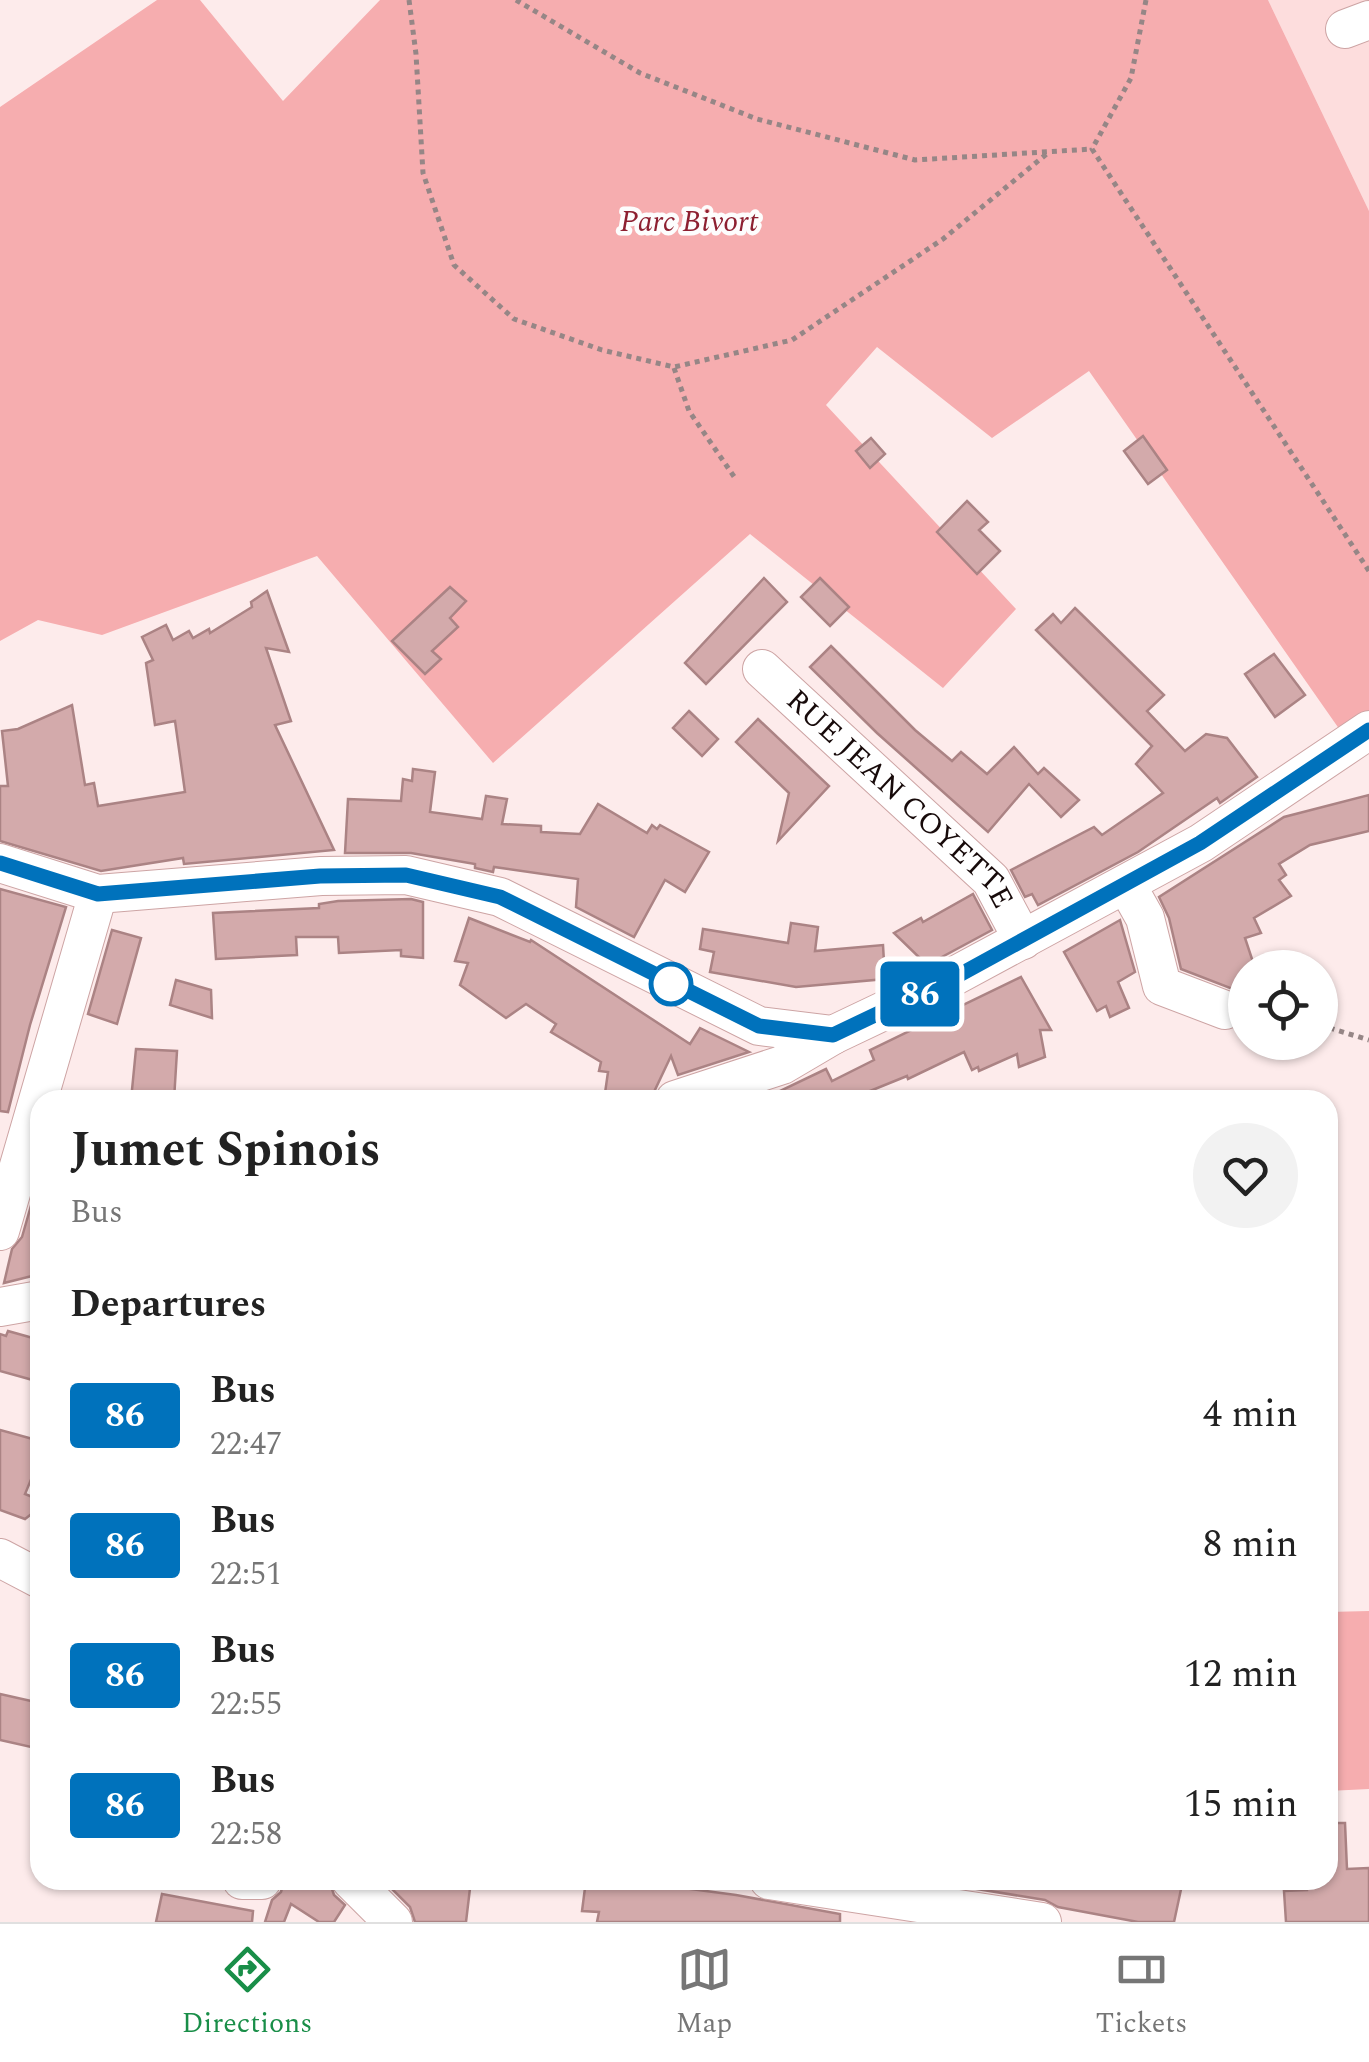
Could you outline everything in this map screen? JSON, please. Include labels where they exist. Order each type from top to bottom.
[{"type":"street","name":"RUE JEAN COYETTE","points":[[762,669],[991,880],[1024,940]]},
{"type":"street","points":[[706,1090],[782,1065],[833,1035],[1024,940],[1200,843],[1369,730]]},
{"type":"street","points":[[0,863],[98,894],[320,876],[406,875],[500,897],[759,1026],[833,1035]]},
{"type":"street","points":[[1126,884],[1146,918],[1162,986],[1225,1010]]},
{"type":"street","points":[[41,1090],[98,894]]},
{"type":"street","points":[[0,1231],[30,1128]]},
{"type":"street","points":[[0,1307],[30,1302]]},
{"type":"street","points":[[0,1558],[30,1574]]},
{"type":"street","points":[[360,1890],[392,1922]]},
{"type":"street","points":[[833,1890],[1042,1922]]},
{"type":"path","points":[[409,0],[422,173],[454,264],[514,319],[602,350],[674,367],[792,340],[942,239],[1050,152]]},
{"type":"path","points":[[516,0],[640,73],[757,119],[915,160],[1092,150]]},
{"type":"path","points":[[1092,150],[1131,78],[1146,0]]},
{"type":"path","points":[[1092,150],[1369,571]]},
{"type":"path","points":[[674,367],[690,410],[735,478]]},
{"type":"path","points":[[1338,1031],[1369,1040]]},
{"type":"shaded area","points":[[1268,0],[1369,0],[1369,211]]},
{"type":"green space","name":"Parc Bivort","points":[[157,0],[200,0],[283,101],[380,0],[1268,0],[1369,211],[1369,729],[1349,743],[1089,371],[992,438],[877,347],[826,405],[1016,609],[943,688],[750,534],[493,763],[317,556],[102,635],[38,620],[0,641],[0,107]]},
{"type":"green space","points":[[1369,1611],[1369,1789],[1338,1791],[1338,1612]]},
{"type":"building","points":[[1143,436],[1167,470],[1148,484],[1124,451]]},
{"type":"building","points":[[871,438],[885,454],[870,468],[856,451]]},
{"type":"building","points":[[967,501],[988,522],[979,530],[1000,551],[977,574],[937,532]]},
{"type":"building","points":[[764,578],[787,602],[706,684],[685,663]]},
{"type":"building","points":[[820,578],[849,607],[830,626],[801,597]]},
{"type":"building","points":[[450,587],[466,601],[450,618],[458,627],[432,651],[441,659],[425,674],[392,641]]},
{"type":"building","points":[[267,591],[289,652],[266,648],[291,721],[275,725],[334,850],[184,864],[183,858],[101,871],[0,841],[0,786],[8,786],[2,731],[18,729],[72,705],[85,785],[94,783],[98,806],[185,792],[175,721],[155,725],[146,663],[153,660],[142,637],[166,625],[173,640],[189,631],[193,638],[209,629],[210,633],[252,607],[251,602]]},
{"type":"building","points":[[1075,608],[1164,695],[1147,711],[1185,751],[1206,734],[1227,738],[1257,777],[1220,803],[1217,798],[1138,852],[1038,905],[1032,894],[1025,897],[1011,870],[1094,827],[1102,835],[1163,793],[1136,764],[1152,746],[1036,630],[1053,614],[1061,623]]},
{"type":"building","points":[[831,646],[915,730],[952,761],[961,752],[987,774],[1014,747],[1038,774],[1044,768],[1079,800],[1061,817],[1029,784],[988,832],[810,667]]},
{"type":"building","points":[[1274,654],[1305,695],[1275,717],[1245,674]]},
{"type":"building","points":[[689,711],[718,739],[702,756],[673,728]]},
{"type":"building","points":[[758,719],[829,786],[778,841],[789,793],[736,742]]},
{"type":"building","points":[[413,769],[435,772],[430,812],[482,819],[486,796],[507,799],[502,824],[580,834],[598,804],[647,833],[652,825],[657,829],[660,825],[709,852],[685,892],[665,880],[634,937],[576,907],[578,879],[494,867],[493,872],[475,868],[475,864],[411,853],[345,853],[348,799],[401,801],[403,779],[412,781]]},
{"type":"building","points":[[1369,795],[1369,831],[1310,845],[1279,864],[1286,875],[1279,880],[1291,896],[1254,918],[1261,933],[1245,938],[1249,950],[1228,950],[1228,987],[1181,969],[1169,918],[1159,897],[1284,817]]},
{"type":"building","points":[[0,889],[66,907],[8,1112],[0,1111]]},
{"type":"building","points":[[973,894],[992,930],[927,965],[894,933],[921,918],[923,922]]},
{"type":"building","points":[[338,901],[423,902],[423,958],[401,956],[401,950],[339,953],[338,937],[296,937],[297,955],[216,959],[213,913],[319,908],[319,904]]},
{"type":"building","points":[[469,918],[531,940],[690,1044],[700,1028],[749,1052],[678,1075],[671,1056],[655,1090],[605,1090],[608,1072],[599,1071],[601,1062],[551,1032],[556,1024],[526,1004],[506,1018],[460,985],[468,963],[455,961]]},
{"type":"building","points":[[1120,920],[1135,972],[1118,982],[1129,1008],[1110,1017],[1106,1006],[1097,1011],[1064,952]]},
{"type":"building","points":[[791,923],[818,927],[815,951],[883,945],[885,979],[796,987],[710,972],[714,952],[700,949],[703,929],[788,943]]},
{"type":"building","points":[[112,930],[141,938],[117,1024],[88,1014]]},
{"type":"building","points":[[1021,977],[1051,1030],[1040,1030],[1045,1057],[1019,1067],[1017,1054],[979,1071],[978,1067],[972,1070],[964,1052],[908,1079],[907,1076],[873,1090],[782,1090],[826,1069],[832,1081],[874,1060],[870,1050]]},
{"type":"building","points":[[176,980],[211,990],[212,1018],[170,1005]]},
{"type":"building","points":[[136,1049],[177,1051],[175,1090],[132,1090]]},
{"type":"building","points":[[30,1209],[30,1276],[4,1283],[12,1249],[22,1237]]},
{"type":"building","points":[[8,1331],[30,1337],[30,1379],[0,1371],[0,1334],[6,1336]]},
{"type":"building","points":[[0,1430],[30,1438],[30,1482],[25,1494],[30,1496],[30,1515],[25,1519],[0,1510]]},
{"type":"building","points":[[0,1694],[30,1701],[30,1747],[0,1740]]},
{"type":"building","points":[[1338,1823],[1345,1823],[1347,1869],[1369,1868],[1369,1922],[1286,1922],[1284,1891],[1338,1890]]},
{"type":"building","points":[[332,1890],[345,1905],[334,1922],[319,1922],[291,1904],[284,1922],[265,1922],[272,1900],[281,1892]]},
{"type":"building","points":[[393,1890],[470,1890],[466,1922],[415,1922],[410,1907]]},
{"type":"building","points":[[585,1890],[698,1890],[840,1914],[840,1922],[597,1922],[599,1912],[582,1911]]},
{"type":"building","points":[[984,1890],[1181,1890],[1174,1922],[1138,1922],[1058,1907],[1045,1900]]},
{"type":"building","points":[[162,1894],[253,1911],[252,1922],[156,1922]]},
{"type":"bus line","name":"86","points":[[0,863],[98,894],[320,876],[406,875],[500,897],[759,1026],[833,1035],[961,974],[1200,843],[1369,730]]}]
